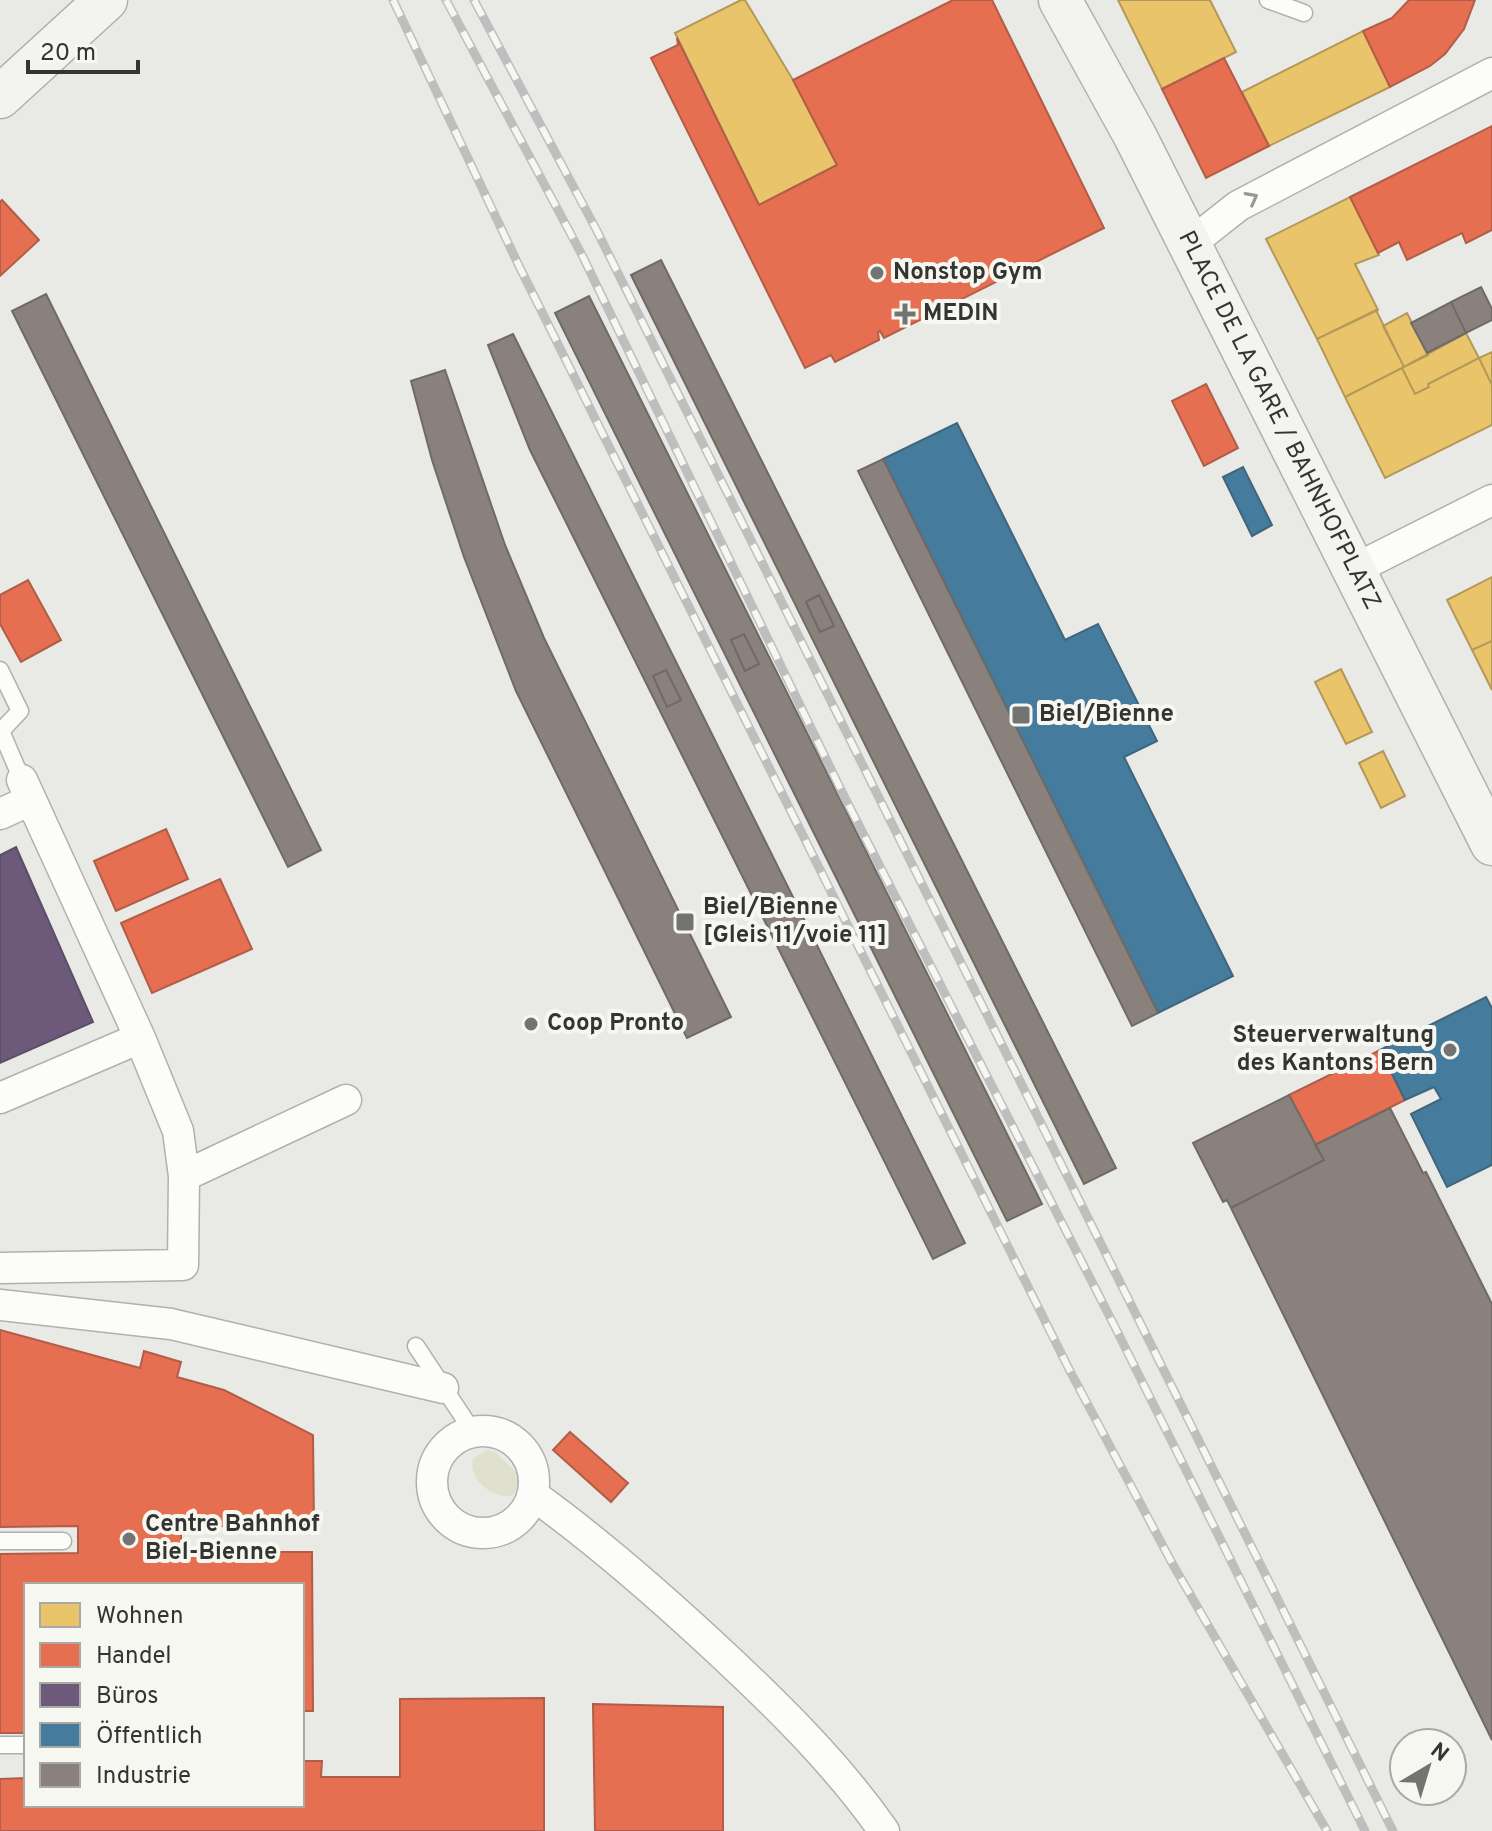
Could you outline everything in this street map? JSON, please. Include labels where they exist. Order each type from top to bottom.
[{"type":"street","points":[[3,89],[106,0]]},
{"type":"street","name":"PLACE DE LA GARE / BAHNHOFPLATZ","points":[[1060,0],[1135,136],[1492,844]]},
{"type":"street","points":[[1190,244],[1238,206],[1492,73]]},
{"type":"street","points":[[1353,570],[1492,500]]},
{"type":"street","points":[[0,814],[26,790],[140,1038],[178,1131],[184,1176],[183,1265],[0,1268]]},
{"type":"street","points":[[0,1098],[140,1038]]},
{"type":"street","points":[[184,1176],[346,1100]]},
{"type":"street","points":[[0,1305],[171,1324],[443,1388]]},
{"type":"street","points":[[490,1431],[506,1436],[520,1446],[530,1461],[534,1477],[533,1495],[517,1521],[503,1530],[473,1533],[458,1527],[437,1505],[432,1490],[432,1474],[445,1447],[458,1437],[473,1432],[490,1431]]},
{"type":"street","points":[[533,1495],[619,1560],[775,1703],[842,1776],[884,1831]]},
{"type":"lane","points":[[1268,0],[1304,13]]},
{"type":"lane","points":[[0,670],[20,711],[1,731],[26,790]]},
{"type":"lane","points":[[416,1346],[473,1432]]},
{"type":"lane","points":[[0,1541],[63,1541]]},
{"type":"lane","points":[[0,1745],[24,1745]]},
{"type":"green space","points":[[486,1450],[495,1452],[519,1475],[520,1486],[511,1496],[489,1490],[474,1474],[473,1459]]},
{"type":"building: Wohnen","points":[[745,0],[793,80],[837,165],[759,205],[675,33]]},
{"type":"building: Wohnen","points":[[1118,0],[1210,0],[1236,52],[1162,89]]},
{"type":"building: Wohnen","points":[[1363,31],[1390,87],[1269,146],[1242,92]]},
{"type":"building: Wohnen","points":[[1350,197],[1379,255],[1355,264],[1378,310],[1317,339],[1266,239]]},
{"type":"building: Wohnen","points":[[1376,310],[1404,367],[1345,397],[1317,339]]},
{"type":"building: Wohnen","points":[[1407,313],[1428,355],[1404,367],[1383,326]]},
{"type":"building: Wohnen","points":[[1466,333],[1479,358],[1415,394],[1402,368]]},
{"type":"building: Wohnen","points":[[1492,352],[1492,385],[1479,358]]},
{"type":"building: Wohnen","points":[[1479,358],[1492,385],[1492,425],[1385,478],[1345,397],[1402,368],[1415,394]]},
{"type":"building: Wohnen","points":[[1492,577],[1492,641],[1472,650],[1447,600]]},
{"type":"building: Wohnen","points":[[1492,641],[1492,690],[1472,650]]},
{"type":"building: Wohnen","points":[[1341,669],[1372,732],[1346,744],[1315,682]]},
{"type":"building: Wohnen","points":[[1383,751],[1405,796],[1381,808],[1359,763]]},
{"type":"building: Handel","points":[[953,0],[992,0],[1104,228],[884,338],[880,331],[879,340],[835,362],[831,355],[805,368],[651,58],[678,45],[677,38],[759,205],[837,165],[793,80]]},
{"type":"building: Handel","points":[[1409,0],[1475,0],[1464,29],[1445,54],[1430,66],[1390,87],[1363,31],[1392,18]]},
{"type":"building: Handel","points":[[1224,58],[1269,146],[1206,178],[1162,89]]},
{"type":"building: Handel","points":[[1492,126],[1492,230],[1466,243],[1462,233],[1407,260],[1399,242],[1378,253],[1350,197]]},
{"type":"building: Handel","points":[[2,200],[39,240],[0,276],[0,202]]},
{"type":"building: Handel","points":[[1206,384],[1238,448],[1204,466],[1172,401]]},
{"type":"building: Handel","points":[[28,580],[61,640],[21,662],[0,624],[0,595]]},
{"type":"building: Handel","points":[[166,829],[188,879],[116,911],[94,861]]},
{"type":"building: Handel","points":[[220,879],[252,949],[152,993],[121,923]]},
{"type":"building: Handel","points":[[1380,1050],[1405,1100],[1315,1145],[1289,1095]]},
{"type":"building: Handel","name":"Centre Bahnhof Biel-Bienne","points":[[0,1330],[140,1368],[144,1351],[181,1362],[177,1377],[224,1390],[313,1435],[314,1526],[181,1526],[181,1552],[312,1552],[313,1711],[304,1711],[304,1583],[24,1583],[24,1733],[0,1733],[0,1554],[78,1553],[78,1526],[0,1527]]},
{"type":"building: Handel","points":[[570,1432],[628,1483],[611,1502],[553,1450]]},
{"type":"building: Handel","points":[[544,1698],[544,1831],[0,1831],[0,1779],[24,1778],[24,1807],[304,1807],[304,1761],[322,1761],[321,1777],[400,1777],[400,1699]]},
{"type":"building: Handel","points":[[593,1704],[723,1707],[723,1831],[595,1831]]},
{"type":"building: Büros","points":[[16,847],[93,1022],[0,1063],[0,855]]},
{"type":"building: Öffentlich","points":[[957,423],[1065,640],[1098,624],[1157,741],[1124,757],[1233,976],[1158,1013],[883,459]]},
{"type":"building: Öffentlich","points":[[1243,467],[1272,525],[1252,536],[1223,477]]},
{"type":"building: Öffentlich","points":[[1486,997],[1492,1008],[1492,1165],[1447,1187],[1411,1114],[1441,1099],[1434,1087],[1405,1100],[1380,1050]]},
{"type":"building: Industrie","points":[[661,260],[1116,1168],[1084,1184],[631,275]]},
{"type":"building: Industrie","points":[[1481,287],[1492,309],[1492,320],[1466,333],[1451,302]]},
{"type":"building: Industrie","points":[[46,294],[321,850],[288,867],[12,311]]},
{"type":"building: Industrie","points":[[589,296],[1042,1204],[1007,1221],[555,313]]},
{"type":"building: Industrie","points":[[1451,302],[1466,333],[1427,353],[1411,323]]},
{"type":"building: Industrie","points":[[513,334],[965,1243],[933,1259],[530,450],[488,345]]},
{"type":"building: Industrie","points":[[445,370],[505,545],[544,638],[731,1017],[687,1038],[516,691],[464,557],[432,460],[411,381]]},
{"type":"building: Industrie","points":[[883,459],[1158,1013],[1132,1026],[858,471]]},
{"type":"building: Industrie","points":[[819,595],[834,626],[820,632],[806,602]]},
{"type":"building: Industrie","points":[[744,634],[759,664],[745,671],[731,640]]},
{"type":"building: Industrie","points":[[666,670],[681,700],[667,707],[653,676]]},
{"type":"building: Industrie","points":[[1289,1095],[1324,1160],[1231,1208],[1227,1200],[1223,1202],[1193,1143]]},
{"type":"building: Industrie","points":[[1390,1108],[1492,1304],[1492,1740],[1231,1208],[1324,1160],[1315,1145]]},
{"type":"railway","points":[[393,0],[520,268],[1070,1371],[1172,1563],[1327,1831]]},
{"type":"railway","points":[[446,0],[582,255],[843,794],[1114,1325],[1365,1831]]},
{"type":"railway","points":[[474,0],[596,229],[1393,1831]]},
{"type":"place","name":"Nonstop Gym","points":[[877,273]]},
{"type":"place","name":"MEDIN","points":[[905,314]]},
{"type":"place","name":"Biel/Bienne","points":[[1021,715]]},
{"type":"place","name":"Biel/Bienne [Gleis 11/voie 11]","points":[[685,922]]},
{"type":"place","name":"Coop Pronto","points":[[531,1024]]},
{"type":"place","name":"Steuerverwaltung des Kantons Bern","points":[[1450,1050]]},
{"type":"place","name":"Centre Bahnhof Biel-Bienne","points":[[129,1539]]}]
